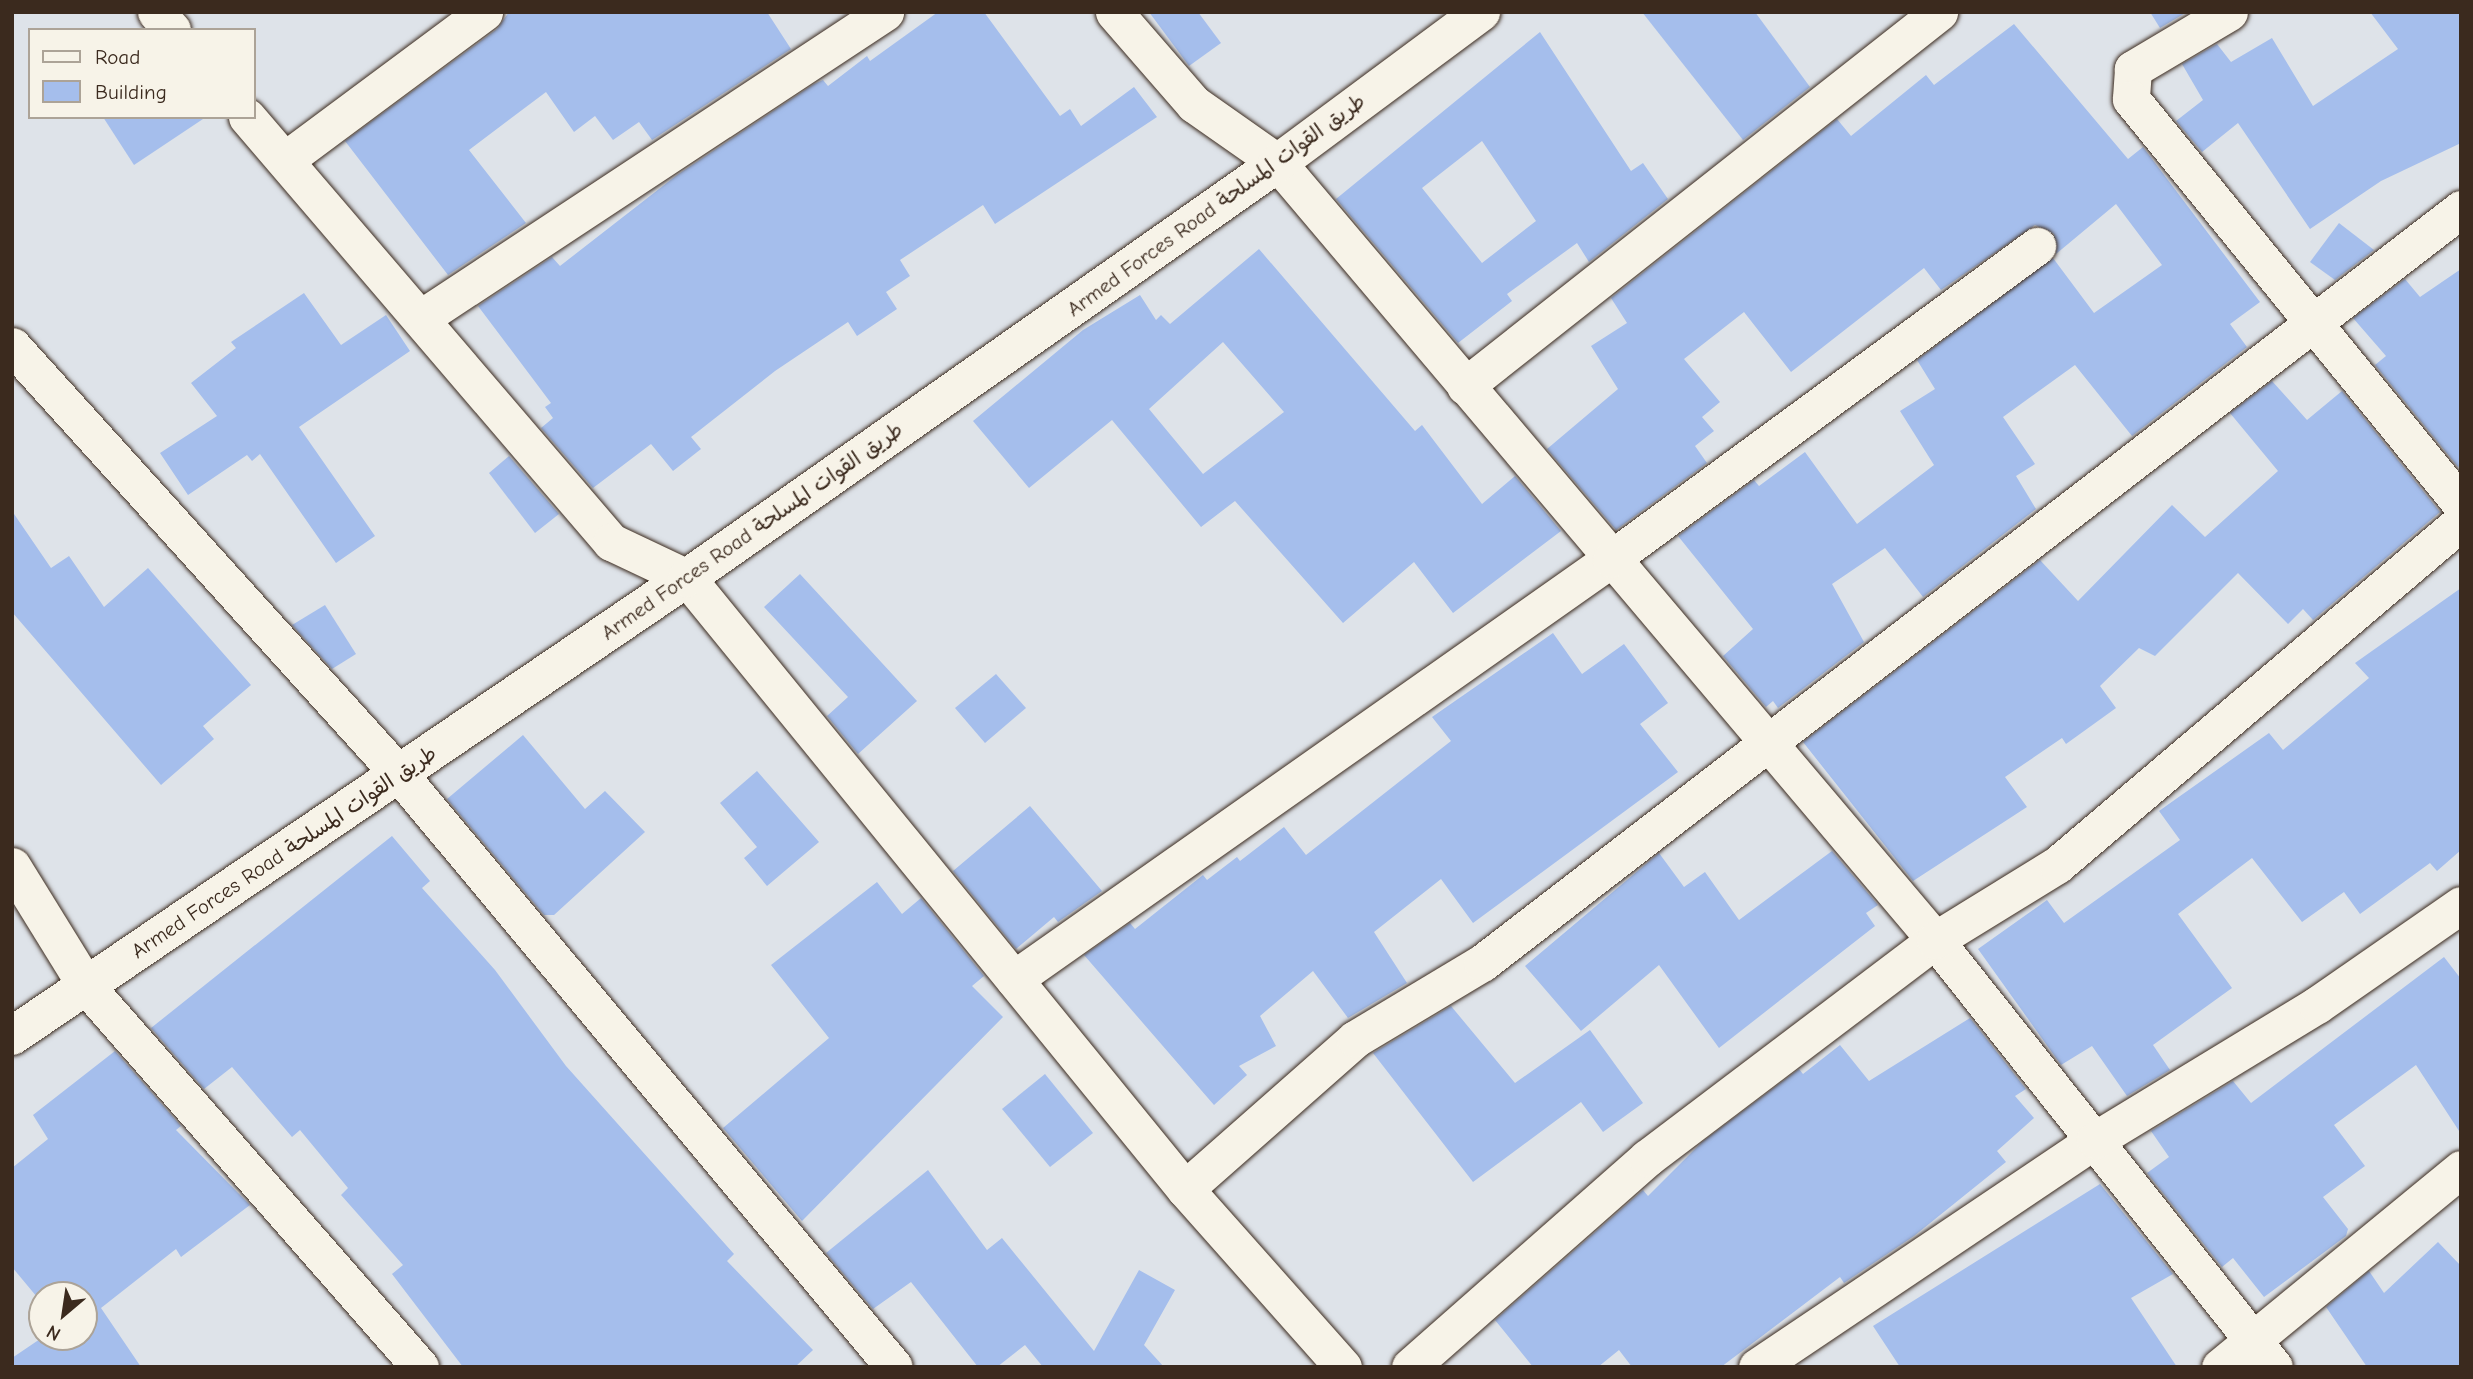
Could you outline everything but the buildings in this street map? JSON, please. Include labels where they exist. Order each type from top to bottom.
[{"type":"street","points":[[156,12],[170,28]]},
{"type":"street","points":[[285,160],[484,12]]},
{"type":"street","points":[[421,318],[885,12]]},
{"type":"street","points":[[1115,12],[1194,104],[1279,163],[1765,744],[1935,940],[2264,1355]]},
{"type":"street","name":"Armed Forces Road طريق القوات المسلحة","points":[[12,1036],[687,578],[1279,163],[1481,12]]},
{"type":"street","points":[[1465,386],[1939,12]]},
{"type":"street","points":[[2229,12],[2133,69],[2131,99],[2310,324],[2461,504]]},
{"type":"street","points":[[249,119],[611,542],[687,578],[1185,1189],[1343,1367]]},
{"type":"street","points":[[1185,1189],[1355,1039],[1482,963],[2461,209]]},
{"type":"street","points":[[1014,979],[1611,559],[2037,246]]},
{"type":"street","points":[[12,346],[399,774],[894,1367]]},
{"type":"street","points":[[1410,1367],[1647,1158],[1935,940],[2057,865],[2461,522]]},
{"type":"street","points":[[12,866],[86,986],[420,1367]]},
{"type":"street","points":[[1757,1367],[2095,1140],[2318,1005],[2461,905]]},
{"type":"street","points":[[2220,1367],[2264,1355],[2379,1231],[2461,1169]]}]
